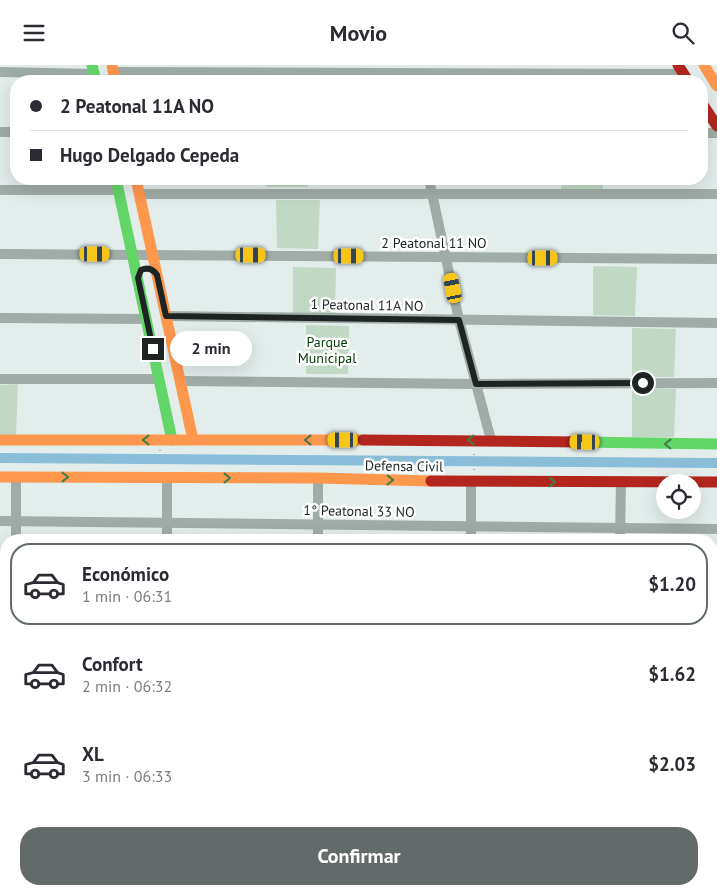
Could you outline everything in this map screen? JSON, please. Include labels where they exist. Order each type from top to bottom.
[{"type":"street","points":[[704,65],[716,82]]},
{"type":"street","points":[[0,72],[94,73]]},
{"type":"street","points":[[113,73],[683,73]]},
{"type":"street","points":[[708,112],[717,125]]},
{"type":"street","points":[[0,190],[98,185]]},
{"type":"street","points":[[117,185],[172,440]]},
{"type":"street","points":[[138,185],[193,440]]},
{"type":"street","points":[[431,185],[459,320],[491,440]]},
{"type":"street","points":[[140,194],[717,194]]},
{"type":"street","points":[[128,235],[132,239],[141,241],[146,236],[147,230]]},
{"type":"street","name":"2 Peatonal 11 NO","points":[[0,254],[717,259]]},
{"type":"street","points":[[138,278],[141,270],[145,268],[153,270],[157,275]]},
{"type":"street","name":"1 Peatonal 11A NO","points":[[166,316],[717,323]]},
{"type":"street","points":[[0,318],[146,319]]},
{"type":"street","points":[[0,379],[159,379]]},
{"type":"street","points":[[180,381],[476,384],[717,383]]},
{"type":"street","name":"Defensa Civil","points":[[0,440],[491,440],[717,445]]},
{"type":"street","name":"Defensa Civil","points":[[0,477],[717,482]]},
{"type":"street","points":[[16,477],[16,534]]},
{"type":"street","points":[[166,478],[167,534]]},
{"type":"street","points":[[318,479],[318,534]]},
{"type":"street","points":[[471,534],[472,479]]},
{"type":"street","points":[[620,481],[620,534]]},
{"type":"street","name":"1° Peatonal 33 NO","points":[[0,521],[717,529]]},
{"type":"path","points":[[160,449],[160,465]]},
{"type":"path","points":[[472,479],[474,449]]},
{"type":"green space","points":[[266,185],[308,185],[308,187],[266,187]]},
{"type":"green space","points":[[561,185],[603,185],[603,189],[561,189]]},
{"type":"green space","points":[[276,200],[320,200],[318,249],[277,248]]},
{"type":"green space","points":[[593,266],[637,267],[635,316],[593,315]]},
{"type":"green space","name":"Parque Municipal","points":[[293,267],[336,268],[335,316],[293,316]]},
{"type":"green space","name":"Parque Municipal","points":[[306,325],[349,326],[348,374],[306,374]]},
{"type":"green space","points":[[632,328],[676,329],[674,377],[632,377]]},
{"type":"green space","points":[[18,384],[16,435],[0,435],[0,385]]},
{"type":"green space","points":[[632,388],[676,389],[674,437],[632,437]]},
{"type":"waterway","points":[[0,458],[717,463]]},
{"type":"traffic: fast","points":[[92,65],[94,75]]},
{"type":"traffic: fast","points":[[117,185],[172,440]]},
{"type":"traffic: fast","points":[[581,442],[717,444]]},
{"type":"traffic: slow","points":[[112,65],[114,75]]},
{"type":"traffic: slow","points":[[704,65],[717,86]]},
{"type":"traffic: slow","points":[[137,185],[193,440]]},
{"type":"traffic: slow","points":[[0,440],[363,440]]},
{"type":"traffic: slow","points":[[0,477],[318,478],[431,481]]},
{"type":"traffic: jam","points":[[678,65],[684,75]]},
{"type":"traffic: jam","points":[[708,112],[717,126]]},
{"type":"traffic: jam","points":[[363,440],[581,442]]},
{"type":"traffic: jam","points":[[431,481],[717,482]]},
{"type":"route","points":[[153,349],[138,278],[141,270],[145,268],[153,270],[157,275],[166,316],[459,320],[476,384],[643,383]]}]
